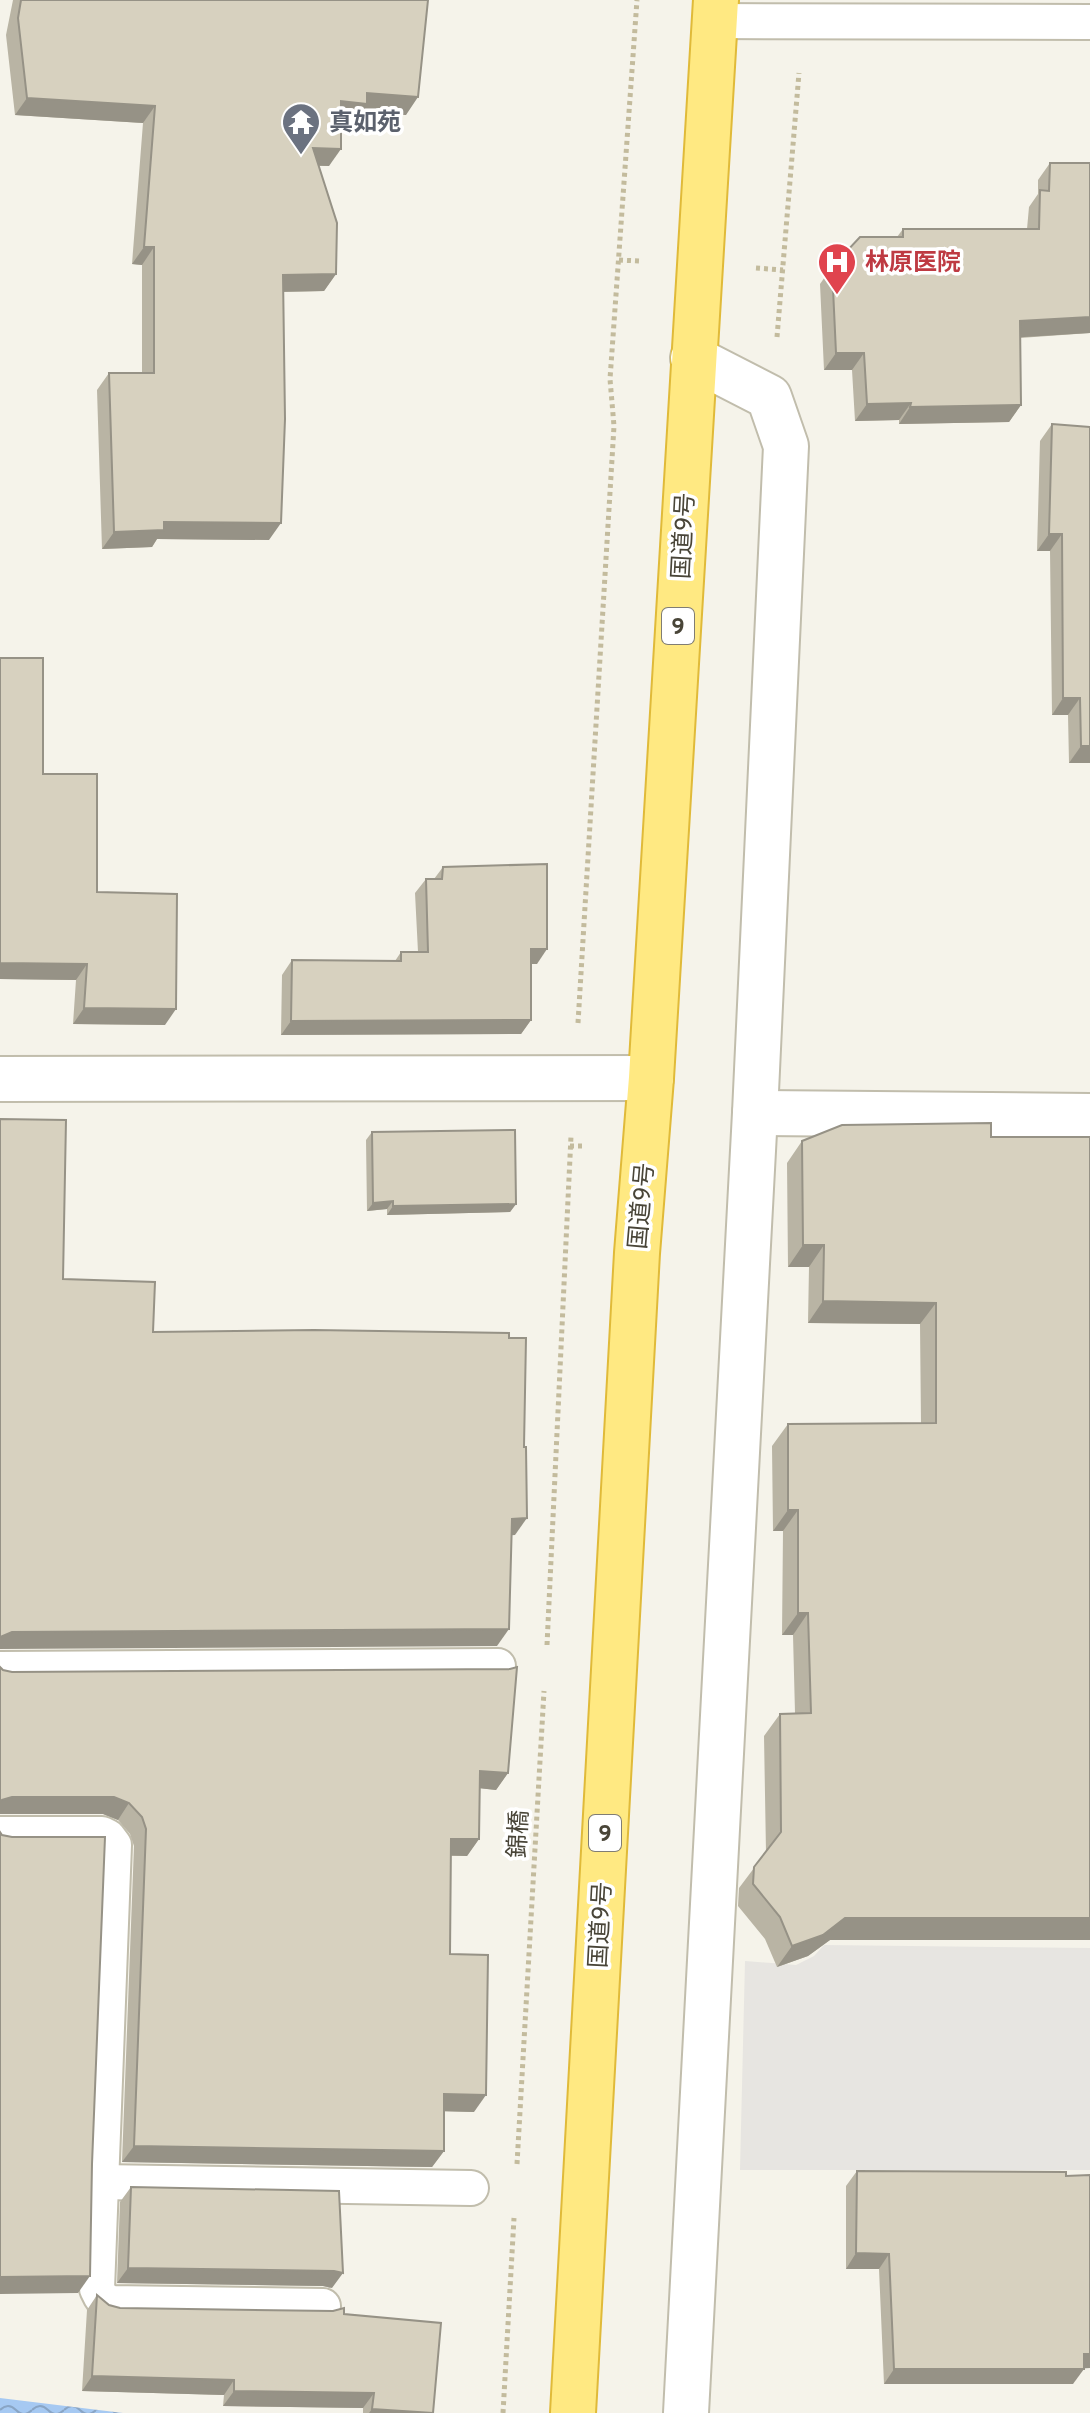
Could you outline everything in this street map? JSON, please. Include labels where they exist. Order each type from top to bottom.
[{"type":"highway","name":"国道9号","points":[[573,2413],[637,1253],[651,1078],[716,11]]},
{"type":"street","points":[[686,2413],[755,1113],[786,446],[769,397],[693,358]]},
{"type":"street","points":[[0,1079],[651,1078]]},
{"type":"street","points":[[755,1113],[1090,1116]]},
{"type":"lane","points":[[716,11],[803,21],[1090,22]]},
{"type":"lane","points":[[0,1669],[498,1666]]},
{"type":"lane","points":[[0,1834],[102,1834],[114,1845],[100,2182],[97,2289],[101,2297],[110,2303],[323,2306]]},
{"type":"lane","points":[[100,2182],[471,2188]]},
{"type":"path","points":[[578,1028],[614,426],[610,379],[637,0]]},
{"type":"path","points":[[770,340],[778,336],[803,21]]},
{"type":"path","points":[[619,260],[640,261]]},
{"type":"path","points":[[755,268],[783,270]]},
{"type":"path","points":[[546,1660],[571,1131]]},
{"type":"path","points":[[570,1146],[583,1146]]},
{"type":"path","name":"錦橋","points":[[516,2177],[544,1691]]},
{"type":"path","points":[[503,2413],[514,2209]]},
{"type":"shaded area","points":[[824,1945],[1090,1948],[1090,2170],[740,2170],[745,1961],[796,1965],[814,1956]]},
{"type":"water","points":[[0,2398],[123,2413],[0,2413]]},
{"type":"building","points":[[21,0],[428,0],[418,97],[367,93],[367,104],[341,101],[341,149],[313,148],[337,223],[336,274],[283,275],[285,419],[281,523],[164,522],[164,530],[114,532],[109,373],[154,373],[154,247],[144,247],[155,106],[27,98],[18,18]]},
{"type":"building","points":[[1050,163],[1090,163],[1090,317],[1020,321],[1021,405],[910,407],[911,403],[867,404],[864,353],[836,353],[832,267],[860,237],[903,237],[903,229],[1039,229],[1040,190],[1049,191]]},
{"type":"building","points":[[1052,424],[1090,427],[1090,746],[1081,746],[1080,698],[1063,698],[1062,534],[1049,534]]},
{"type":"building","points":[[0,658],[43,658],[43,774],[97,774],[97,892],[177,894],[176,1009],[84,1008],[87,964],[0,963]]},
{"type":"building","points":[[547,864],[547,949],[531,949],[531,1020],[291,1021],[292,960],[401,961],[401,952],[428,952],[426,879],[442,879],[443,867]]},
{"type":"building","points":[[0,1119],[66,1120],[63,1279],[155,1282],[153,1332],[314,1330],[509,1333],[509,1338],[526,1338],[524,1447],[527,1518],[512,1519],[509,1629],[12,1632],[0,1637]]},
{"type":"building","points":[[991,1123],[991,1137],[1090,1137],[1090,1918],[845,1918],[823,1935],[792,1946],[780,1917],[753,1884],[754,1867],[781,1832],[780,1714],[811,1713],[808,1613],[798,1613],[798,1510],[788,1510],[788,1424],[936,1423],[936,1303],[823,1301],[824,1245],[803,1245],[802,1141],[842,1125]]},
{"type":"building","points":[[515,1130],[516,1204],[393,1206],[393,1201],[373,1203],[372,1132]]},
{"type":"building","points":[[0,1667],[12,1672],[517,1667],[508,1773],[480,1771],[479,1839],[451,1839],[450,1954],[488,1955],[486,2095],[444,2094],[444,2151],[134,2146],[146,1829],[142,1817],[129,1803],[114,1797],[12,1797],[0,1802]]},
{"type":"building","points":[[0,1832],[12,1837],[105,1837],[90,2276],[0,2277]]},
{"type":"building","points":[[857,2171],[1066,2172],[1066,2176],[1090,2175],[1090,2354],[1084,2354],[1084,2369],[894,2369],[889,2254],[856,2253]]},
{"type":"building","points":[[131,2187],[339,2191],[343,2273],[128,2268]]},
{"type":"building","points":[[97,2295],[109,2305],[120,2308],[333,2311],[344,2308],[344,2314],[441,2323],[433,2413],[372,2409],[374,2393],[234,2391],[234,2380],[92,2376]]},
{"type":"place","name":"真如苑","points":[[301,156]]},
{"type":"place","name":"林原医院","points":[[837,296]]}]
